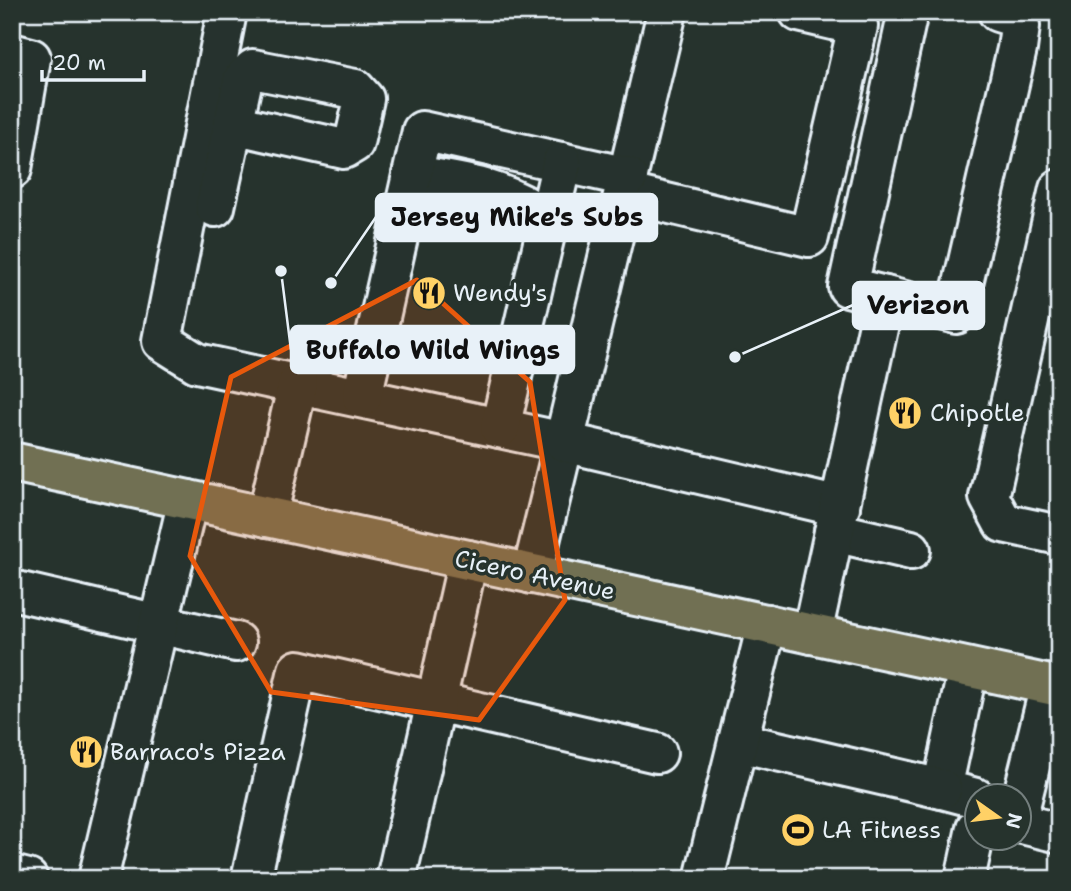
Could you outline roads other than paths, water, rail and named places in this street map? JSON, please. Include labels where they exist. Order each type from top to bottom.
[{"type":"main road","name":"Cicero Avenue","points":[[12,462],[1055,686]]},
{"type":"lane","points":[[227,12],[162,341],[197,363],[564,442],[837,520],[911,550]]},
{"type":"lane","points":[[532,574],[667,12]]},
{"type":"lane","points":[[362,397],[422,131],[562,162],[626,185],[809,237],[858,26],[799,12]]},
{"type":"lane","points":[[908,12],[848,286],[956,314],[1017,49],[1020,26],[1011,16],[998,12]]},
{"type":"lane","points":[[12,53],[31,58],[12,169]]},
{"type":"lane","points":[[185,353],[185,337],[233,124]]},
{"type":"lane","points":[[500,428],[562,162]]},
{"type":"lane","points":[[412,175],[484,188],[520,200],[549,220]]},
{"type":"lane","points":[[1059,189],[989,497],[1003,523],[1059,535]]},
{"type":"lane","points":[[812,634],[886,296]]},
{"type":"lane","points":[[267,517],[298,383]]},
{"type":"lane","points":[[98,879],[188,500]]},
{"type":"lane","points":[[396,879],[468,560]]},
{"type":"lane","points":[[12,590],[236,642]]},
{"type":"lane","points":[[704,879],[767,624]]},
{"type":"lane","points":[[738,742],[959,793],[968,668]]},
{"type":"lane","points":[[251,879],[298,670],[657,753]]},
{"type":"lane","points":[[1028,782],[1055,686]]},
{"type":"lane","points":[[1032,826],[1059,832]]},
{"type":"lane","points":[[965,879],[971,852]]},
{"type":"lane","points":[[12,875],[27,879]]},
{"type":"place","name":"Buffalo Wild Wings","points":[[281,271]]},
{"type":"place","name":"Jersey Mike's Subs","points":[[331,283]]},
{"type":"place","name":"Wendy's","points":[[429,293]]},
{"type":"place","name":"Verizon","points":[[735,357]]},
{"type":"place","name":"Chipotle","points":[[905,413]]},
{"type":"place","name":"Barraco's Pizza","points":[[86,752]]},
{"type":"place","name":"LA Fitness","points":[[798,830]]}]
